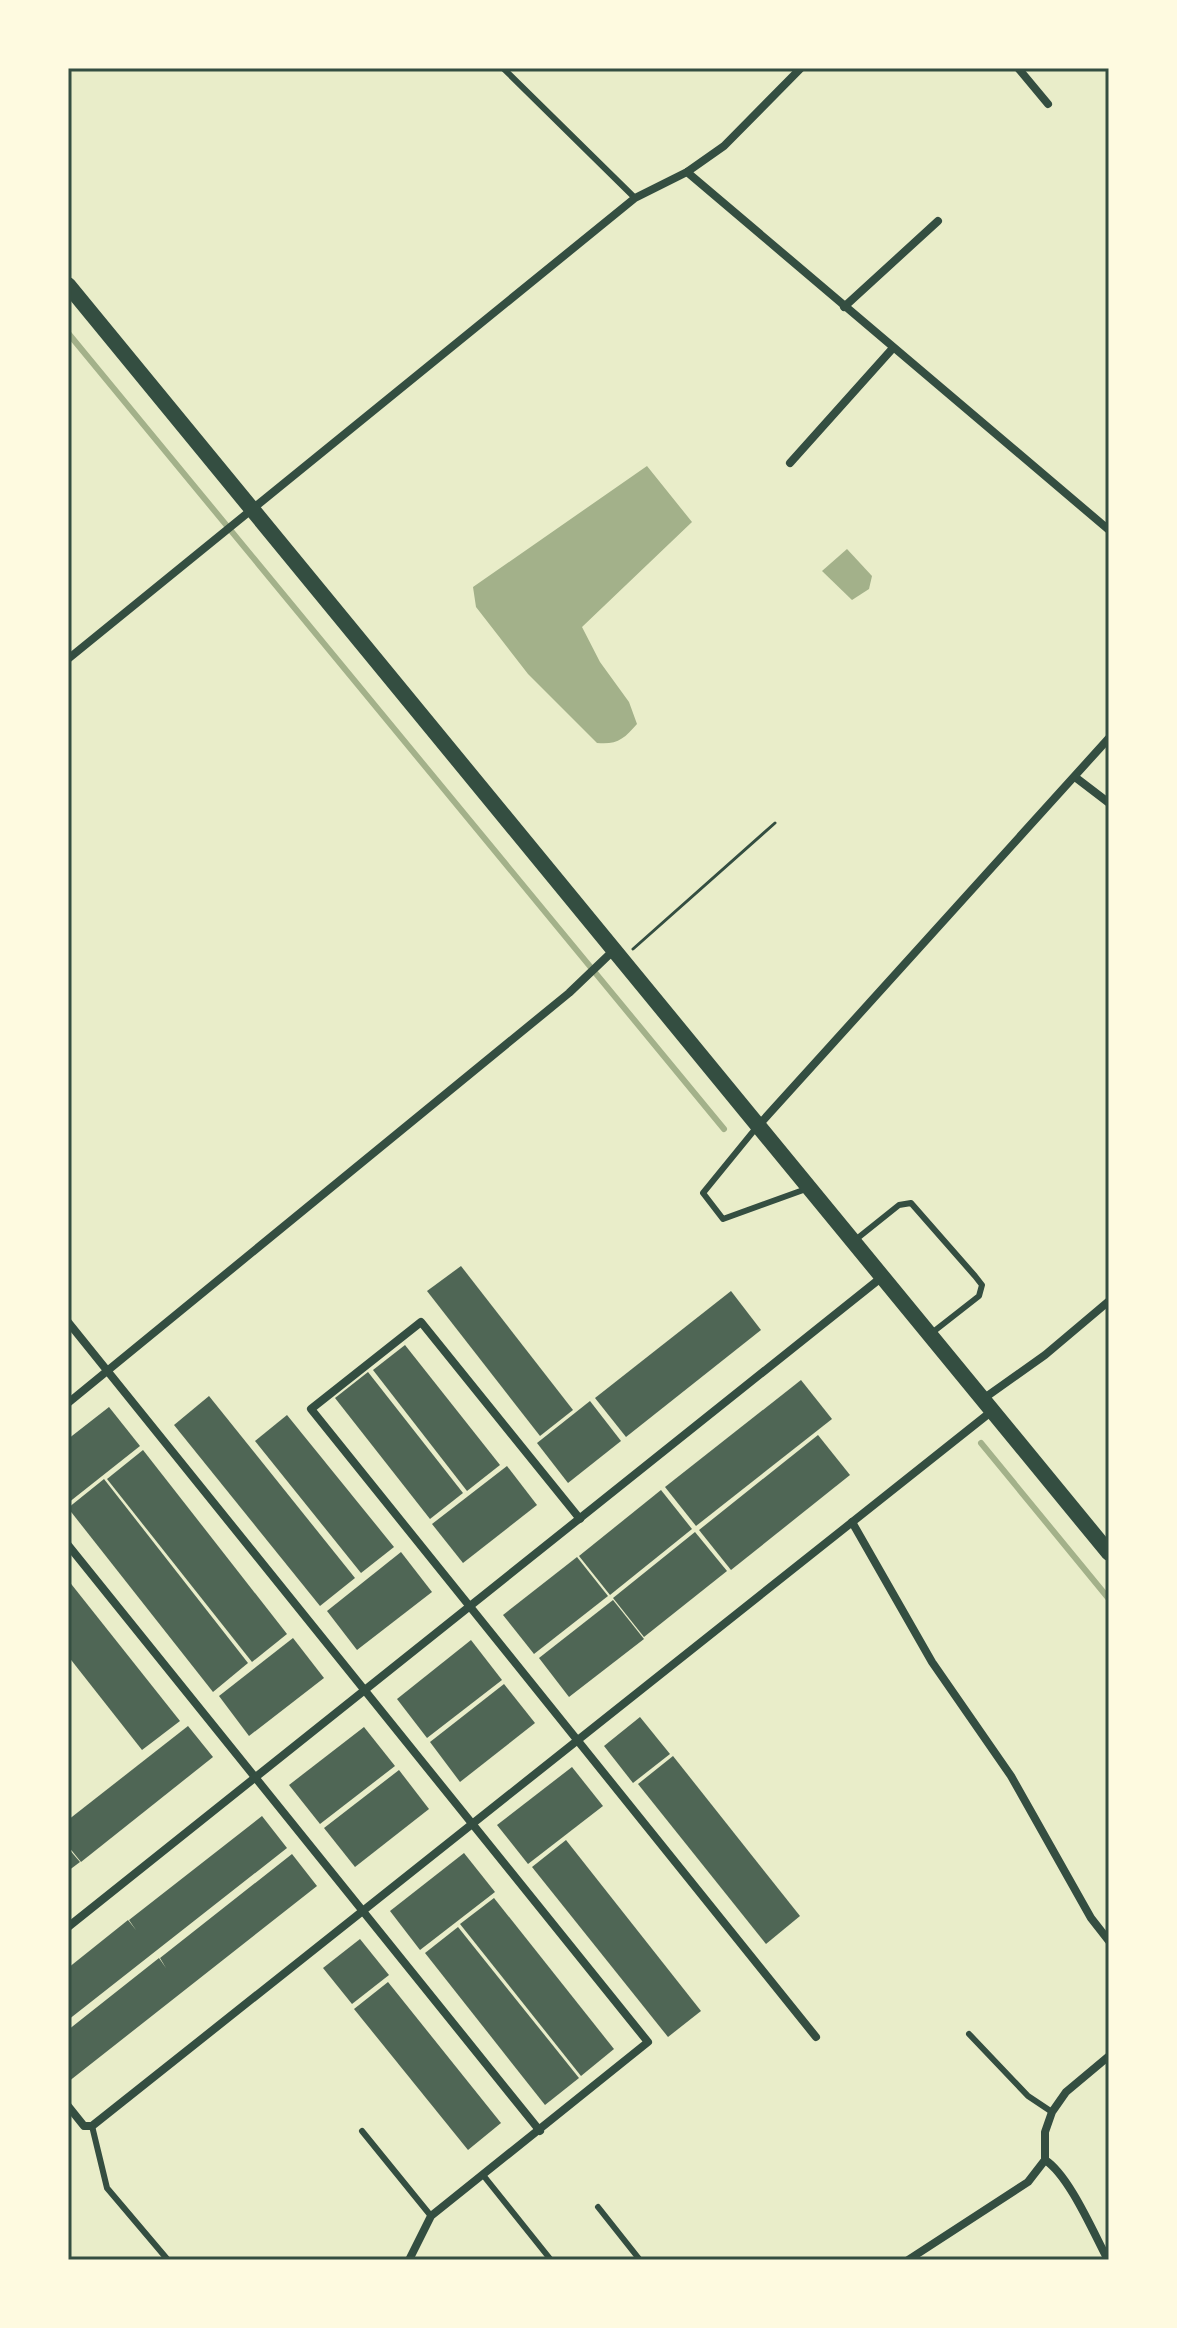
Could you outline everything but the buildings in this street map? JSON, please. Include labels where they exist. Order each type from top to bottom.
[{"type":"main road","points":[[68,285],[1109,1553]]},
{"type":"street","points":[[68,659],[635,198],[687,172],[724,146],[801,68]]},
{"type":"street","points":[[1018,68],[1048,104]]},
{"type":"street","points":[[687,172],[1109,530]]},
{"type":"street","points":[[844,307],[938,221]]},
{"type":"street","points":[[790,463],[893,348]]},
{"type":"street","points":[[758,1126],[1109,738]]},
{"type":"street","points":[[1075,777],[1109,803]]},
{"type":"street","points":[[68,1403],[602,963],[618,955]]},
{"type":"street","points":[[68,1927],[882,1276]]},
{"type":"street","points":[[68,2106],[84,2126],[92,2126],[852,1522],[1109,1301]]},
{"type":"street","points":[[68,1322],[648,2042],[431,2216],[409,2260]]},
{"type":"street","points":[[580,1519],[421,1322],[311,1409],[816,2037]]},
{"type":"street","points":[[852,1522],[932,1662],[1011,1776],[1091,1918],[1109,1941]]},
{"type":"street","points":[[68,1545],[540,2131]]},
{"type":"street","points":[[908,2260],[1028,2182],[1045,2160],[1045,2132],[1052,2112],[1066,2092],[1109,2056]]},
{"type":"street","points":[[1045,2160],[1065,2181],[1108,2260]]},
{"type":"lane","points":[[503,68],[635,198]]},
{"type":"lane","points":[[758,1126],[703,1193],[723,1219],[809,1188]]},
{"type":"lane","points":[[853,1241],[899,1205],[911,1203],[975,1276],[982,1285],[979,1296],[930,1335]]},
{"type":"lane","points":[[969,2034],[1028,2096],[1052,2112]]},
{"type":"lane","points":[[92,2126],[107,2188],[168,2260]]},
{"type":"lane","points":[[362,2131],[431,2216]]},
{"type":"lane","points":[[483,2175],[551,2260]]},
{"type":"lane","points":[[598,2207],[640,2260]]},
{"type":"path","points":[[618,955],[775,823]]},
{"type":"shaded area","points":[[647,466],[692,522],[582,627],[600,662],[629,702],[637,724],[620,740],[597,743],[528,674],[476,607],[473,587]]},
{"type":"shaded area","points":[[847,549],[872,576],[869,589],[852,600],[822,571]]},
{"type":"waterway","points":[[68,333],[724,1129]]},
{"type":"waterway","points":[[981,1443],[1109,1599]]}]
